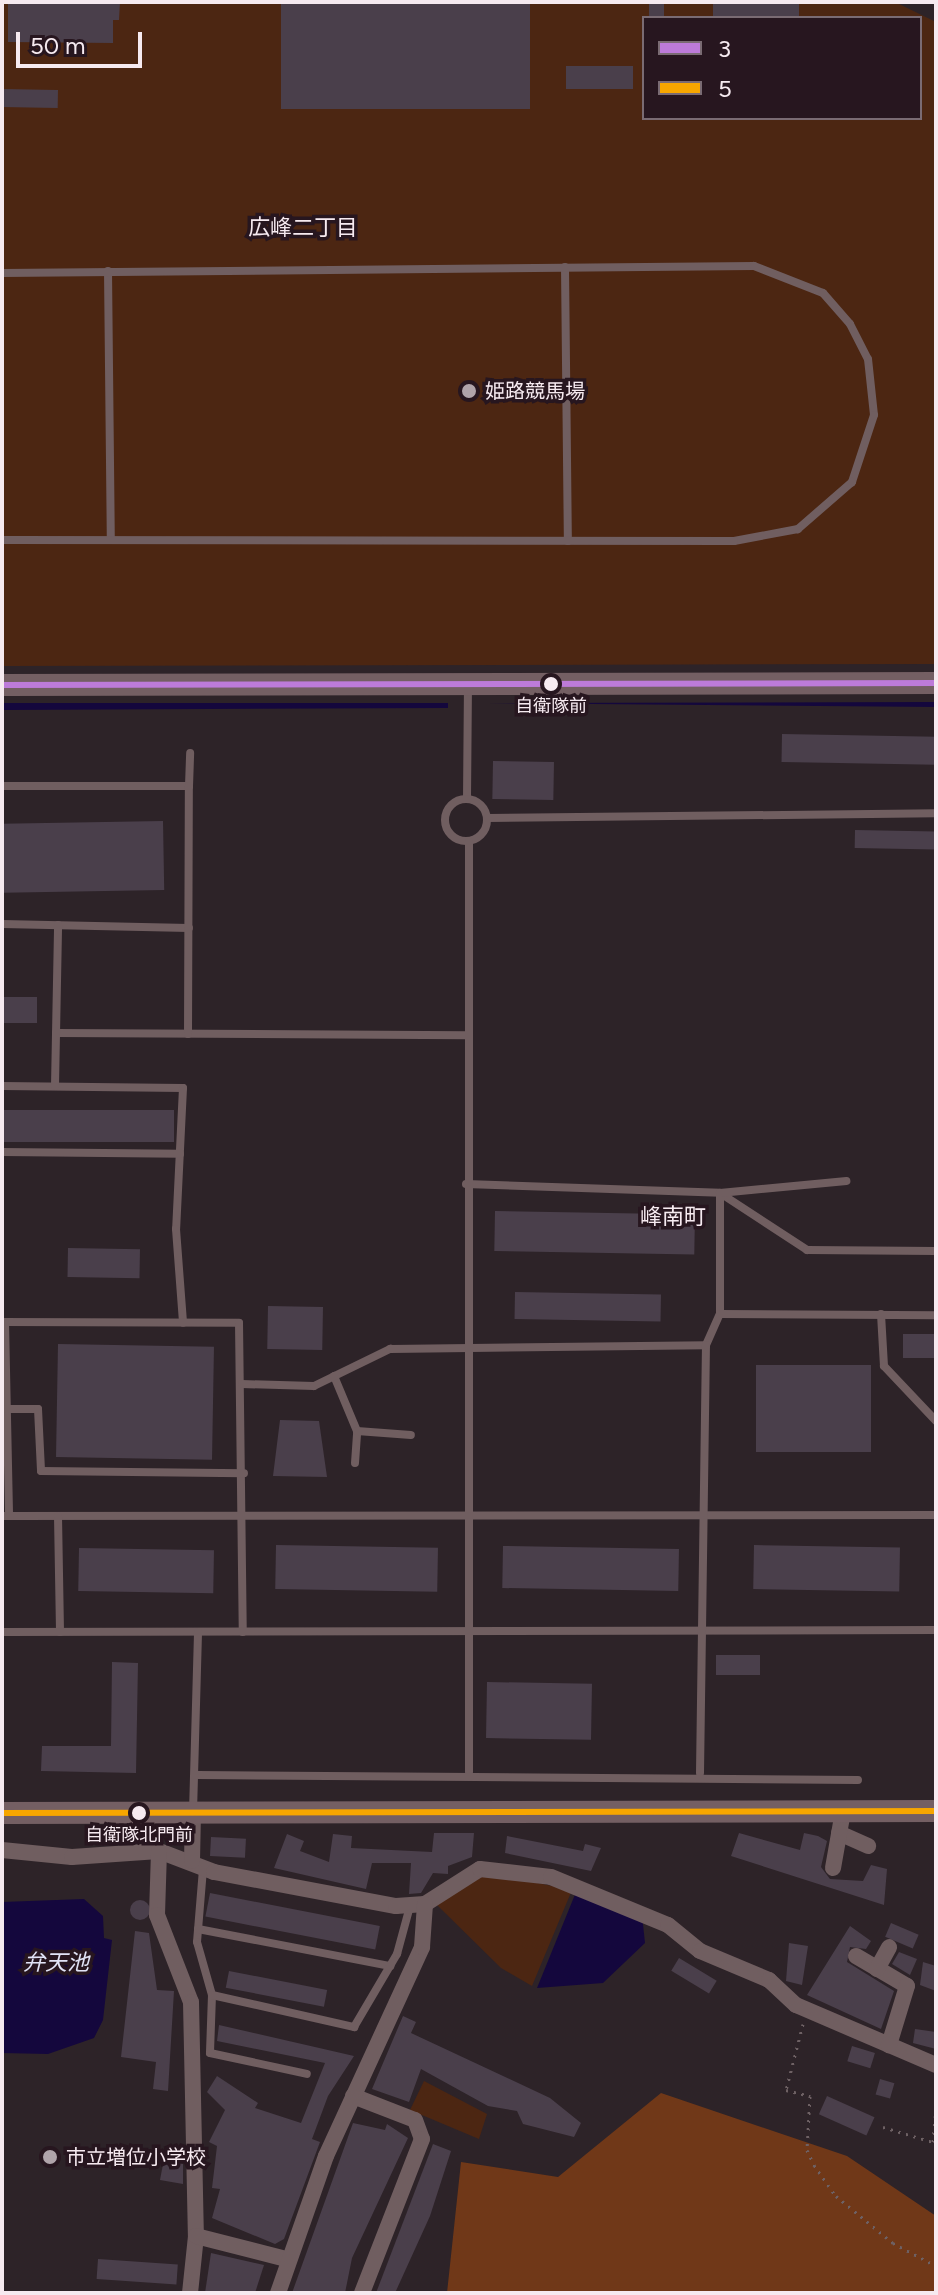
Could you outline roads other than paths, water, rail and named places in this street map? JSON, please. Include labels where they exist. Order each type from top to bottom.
[{"type":"street","points":[[2,685],[936,683]]},
{"type":"street","points":[[2,1813],[841,1822],[936,1811]]},
{"type":"street","points":[[193,1813],[197,1863]]},
{"type":"street","points":[[841,1822],[868,1846]]},
{"type":"street","points":[[833,1868],[841,1822]]},
{"type":"street","points":[[2,1850],[72,1857],[159,1851],[197,1863],[418,1905],[480,1869],[551,1877],[668,1925],[700,1951],[769,1980],[807,2010],[936,2065]]},
{"type":"street","points":[[159,1851],[157,1915],[191,2002],[196,2236],[190,2293]]},
{"type":"street","points":[[278,2293],[286,2259],[353,2096],[422,1947],[418,1905]]},
{"type":"street","points":[[877,1969],[889,1947]]},
{"type":"street","points":[[856,1956],[907,1986],[889,2045]]},
{"type":"street","points":[[353,2096],[415,2120],[422,2139],[362,2293]]},
{"type":"street","points":[[196,2236],[286,2259]]},
{"type":"lane","points":[[2,273],[754,266],[823,293],[868,359],[874,415],[852,482],[798,529],[734,541],[2,540]]},
{"type":"lane","points":[[565,267],[568,541]]},
{"type":"lane","points":[[108,271],[111,540]]},
{"type":"lane","points":[[468,685],[467,798],[488,818],[936,813]]},
{"type":"lane","points":[[188,1034],[190,753]]},
{"type":"lane","points":[[2,786],[189,786]]},
{"type":"lane","points":[[467,798],[444,816],[450,836],[469,842]]},
{"type":"lane","points":[[469,1772],[465,1516],[469,842],[488,818]]},
{"type":"lane","points":[[2,924],[189,928]]},
{"type":"lane","points":[[55,1086],[58,925]]},
{"type":"lane","points":[[56,1033],[467,1035]]},
{"type":"lane","points":[[2,1086],[183,1088],[180,1154],[183,1323]]},
{"type":"lane","points":[[2,1152],[180,1154]]},
{"type":"lane","points":[[466,1184],[720,1193],[846,1181]]},
{"type":"lane","points":[[720,1193],[807,1250],[936,1251]]},
{"type":"lane","points":[[700,1773],[706,1345],[720,1314],[720,1193]]},
{"type":"lane","points":[[720,1314],[936,1315]]},
{"type":"lane","points":[[881,1314],[884,1366],[936,1421]]},
{"type":"lane","points":[[243,1632],[245,1516],[239,1323],[4,1322],[7,1409],[5,1516],[245,1516],[465,1516],[706,1516],[936,1515]]},
{"type":"lane","points":[[242,1384],[314,1386],[390,1349],[468,1344],[706,1345]]},
{"type":"lane","points":[[334,1376],[357,1431],[355,1463]]},
{"type":"lane","points":[[7,1409],[38,1409],[41,1471],[244,1473]]},
{"type":"lane","points":[[357,1431],[411,1435]]},
{"type":"lane","points":[[58,1516],[60,1632]]},
{"type":"lane","points":[[2,1632],[936,1630]]},
{"type":"lane","points":[[193,1813],[198,1775],[198,1632]]},
{"type":"lane","points":[[198,1775],[700,1773],[858,1780]]},
{"type":"lane","points":[[197,1863],[198,1929],[212,1995],[210,2053],[307,2074]]},
{"type":"lane","points":[[212,1995],[354,2027],[390,1966],[418,1905]]},
{"type":"lane","points":[[198,1929],[390,1966]]},
{"type":"water","points":[[936,702],[936,707],[488,703]]},
{"type":"water","points":[[2,703],[448,703],[448,708],[2,710]]},
{"type":"water","points":[[576,1892],[642,1915],[645,1943],[603,1983],[537,1988]]},
{"type":"water","name":"弁天池","points":[[84,1899],[103,1916],[104,1938],[112,1940],[103,2020],[94,2038],[48,2054],[2,2053],[2,1902]]},
{"type":"place","name":"姫路競馬場","points":[[469,391]]},
{"type":"place","name":"自衛隊前","points":[[551,684]]},
{"type":"place","name":"自衛隊北門前","points":[[139,1813]]},
{"type":"place","name":"市立増位小学校","points":[[50,2157]]},
{"type":"district","name":"広峰二丁目","points":[[303,228]]},
{"type":"district","name":"峰南町","points":[[673,1217]]}]
